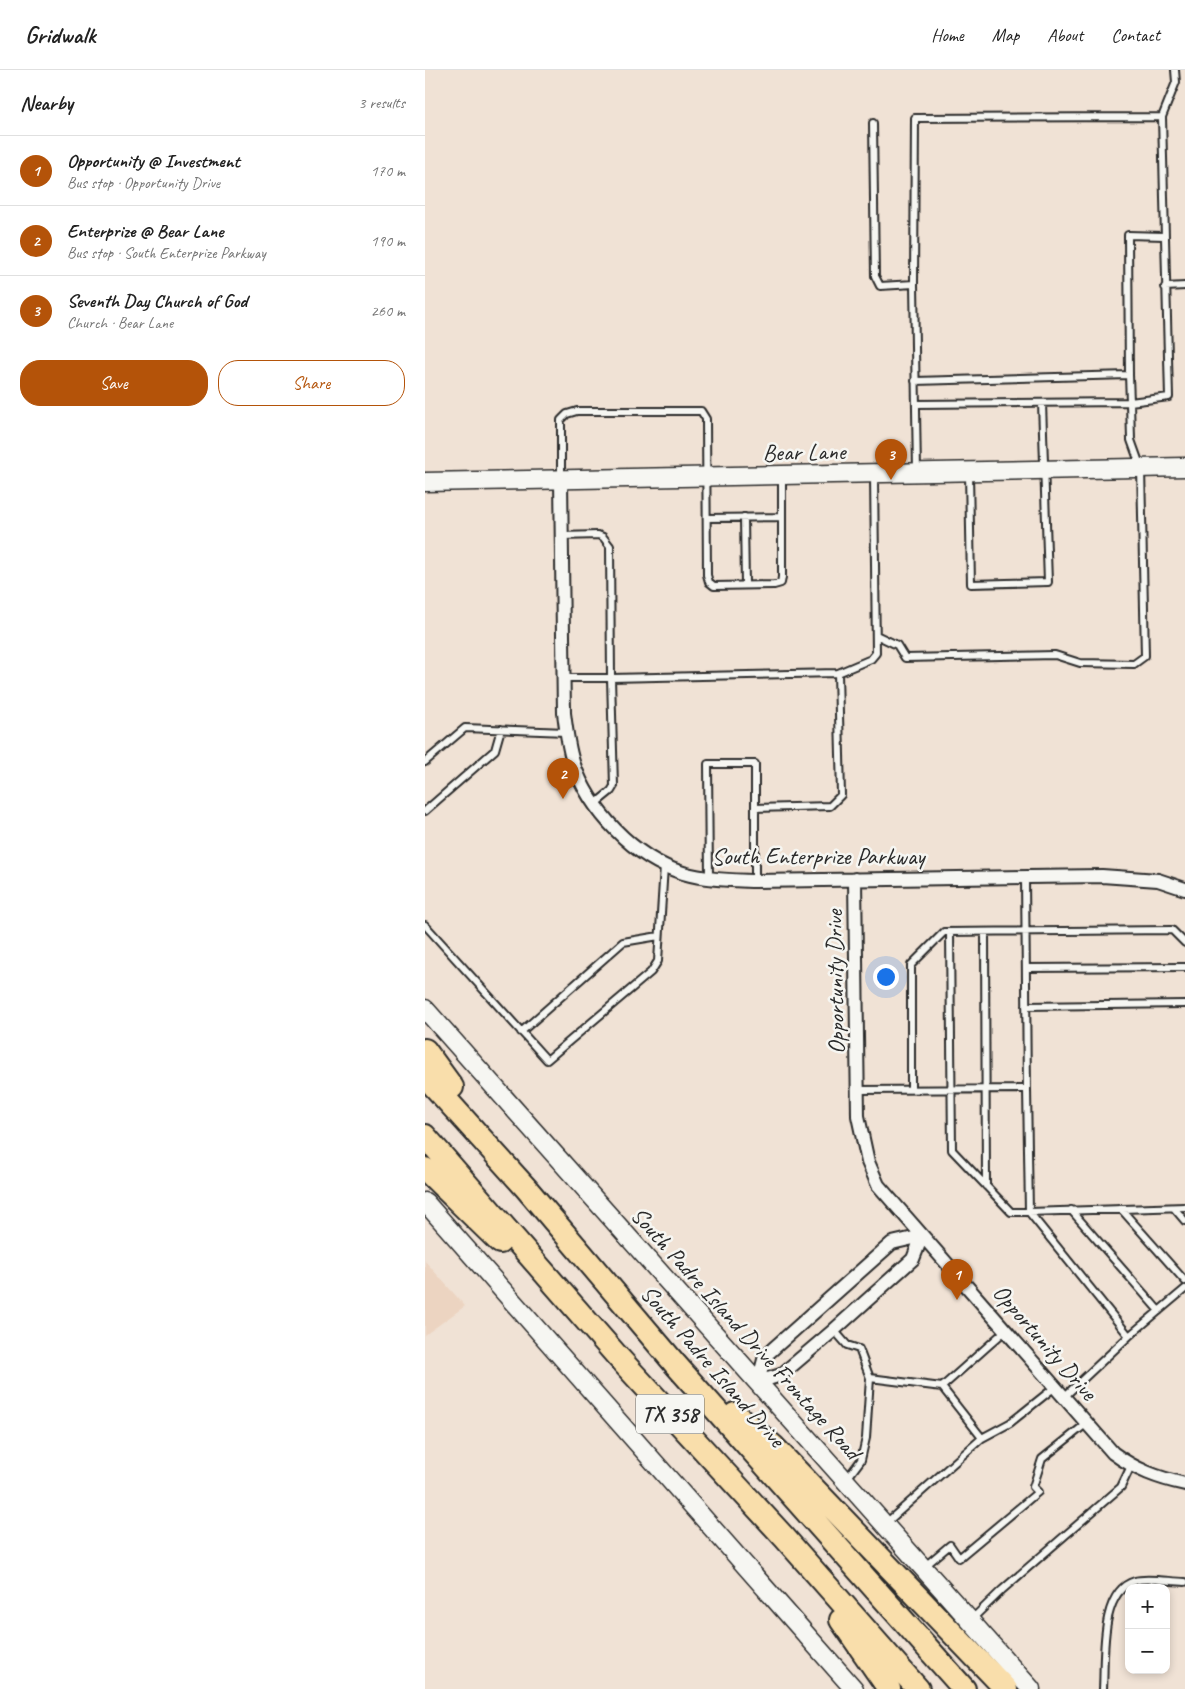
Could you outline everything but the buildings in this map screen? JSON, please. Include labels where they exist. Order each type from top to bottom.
[{"type":"highway","points":[[425,1050],[526,1188]]},
{"type":"highway","name":"South Padre Island Drive","points":[[425,1076],[526,1188],[676,1365],[964,1689]]},
{"type":"highway","name":"TX 358","points":[[425,1136],[618,1357],[784,1537],[918,1689]]},
{"type":"highway","points":[[425,1169],[618,1357]]},
{"type":"highway","points":[[676,1365],[774,1447],[1007,1689]]},
{"type":"highway","points":[[784,1537],[889,1689]]},
{"type":"main road","name":"Bear Lane","points":[[425,482],[917,474],[1185,467]]},
{"type":"main road","name":"South Padre Island Drive Frontage Road","points":[[425,1009],[1031,1689]]},
{"type":"main road","points":[[425,1202],[849,1687]]},
{"type":"street","name":"South Enterprize Parkway","points":[[561,480],[563,678],[566,732],[573,761],[581,782],[595,804],[627,840],[664,866],[709,879],[755,881],[1130,876],[1158,880],[1185,889]]},
{"type":"street","name":"Opportunity Drive","points":[[855,879],[857,1090],[861,1137],[868,1162],[878,1185],[1113,1453],[1131,1466],[1155,1477],[1185,1484]]},
{"type":"street","points":[[758,1382],[765,1356],[821,1306],[892,1243],[922,1236]]},
{"type":"street","points":[[758,1382],[781,1375],[834,1330],[913,1258],[922,1236]]},
{"type":"lane","points":[[916,404],[1130,402],[1169,397],[1161,117],[1176,82],[1175,70]]},
{"type":"lane","points":[[917,474],[914,284],[915,118],[1161,117]]},
{"type":"lane","points":[[873,122],[875,276],[880,286],[914,284]]},
{"type":"lane","points":[[875,635],[897,645],[905,658],[1055,655],[1079,663],[1135,664],[1145,656],[1141,468],[1131,440],[1128,235],[1164,236]]},
{"type":"lane","points":[[1165,287],[1185,286]]},
{"type":"lane","points":[[915,381],[1129,375]]},
{"type":"lane","points":[[969,472],[971,584],[1048,582],[1046,470],[1042,403]]},
{"type":"lane","points":[[561,480],[561,420],[567,414],[577,411],[701,411],[706,419],[709,582],[714,586],[781,583],[783,577],[781,476]]},
{"type":"lane","points":[[563,678],[838,673],[871,659],[876,653],[874,474]]},
{"type":"lane","points":[[744,517],[745,585]]},
{"type":"lane","points":[[707,518],[782,517]]},
{"type":"lane","points":[[561,536],[598,535],[603,537],[610,546],[613,786],[611,791],[595,804]]},
{"type":"lane","points":[[755,808],[830,806],[841,795],[838,673]]},
{"type":"lane","points":[[425,762],[465,728],[566,732]]},
{"type":"lane","points":[[425,811],[495,750],[501,729]]},
{"type":"lane","points":[[709,879],[708,764],[755,764],[755,881]]},
{"type":"lane","points":[[425,925],[547,1060],[651,972],[658,961],[664,866]]},
{"type":"lane","points":[[1025,877],[1029,1212],[1129,1336]]},
{"type":"lane","points":[[911,1090],[911,965],[944,932],[1172,930],[1185,943]]},
{"type":"lane","points":[[425,937],[431,932]]},
{"type":"lane","points":[[950,932],[952,1150],[1011,1212],[1185,1207]]},
{"type":"lane","points":[[985,932],[987,1186]]},
{"type":"lane","points":[[521,1032],[623,942],[659,936]]},
{"type":"lane","points":[[1026,968],[1185,967]]},
{"type":"lane","points":[[1026,1006],[1185,1004]]},
{"type":"lane","points":[[857,1090],[1027,1089]]},
{"type":"lane","points":[[1174,1208],[1185,1221]]},
{"type":"lane","points":[[1121,1209],[1185,1281]]},
{"type":"lane","points":[[1071,1210],[1159,1311]]},
{"type":"lane","points":[[1064,1396],[1129,1336],[1185,1289]]},
{"type":"lane","points":[[834,1330],[847,1345],[859,1349],[870,1378],[866,1438],[861,1460],[846,1481]]},
{"type":"lane","points":[[942,1387],[1007,1330]]},
{"type":"lane","points":[[870,1378],[942,1387],[982,1438]]},
{"type":"lane","points":[[884,1525],[982,1438],[1010,1423],[1055,1387]]},
{"type":"lane","points":[[923,1568],[950,1545],[959,1558],[1038,1492],[1033,1487],[1042,1459],[1087,1423]]},
{"type":"lane","points":[[971,1621],[1002,1590],[1121,1486],[1131,1466]]},
{"type":"lane","points":[[1103,1689],[1109,1610],[1121,1587],[1136,1580],[1185,1582]]},
{"type":"shaded area","points":[[425,1261],[465,1306],[425,1335]]},
{"type":"place","name":"Seventh Day Church of God","points":[[891,480]]},
{"type":"place","name":"Enterprize @ Bear Lane","points":[[563,799]]},
{"type":"place","name":"Opportunity @ Investment","points":[[957,1300]]}]
